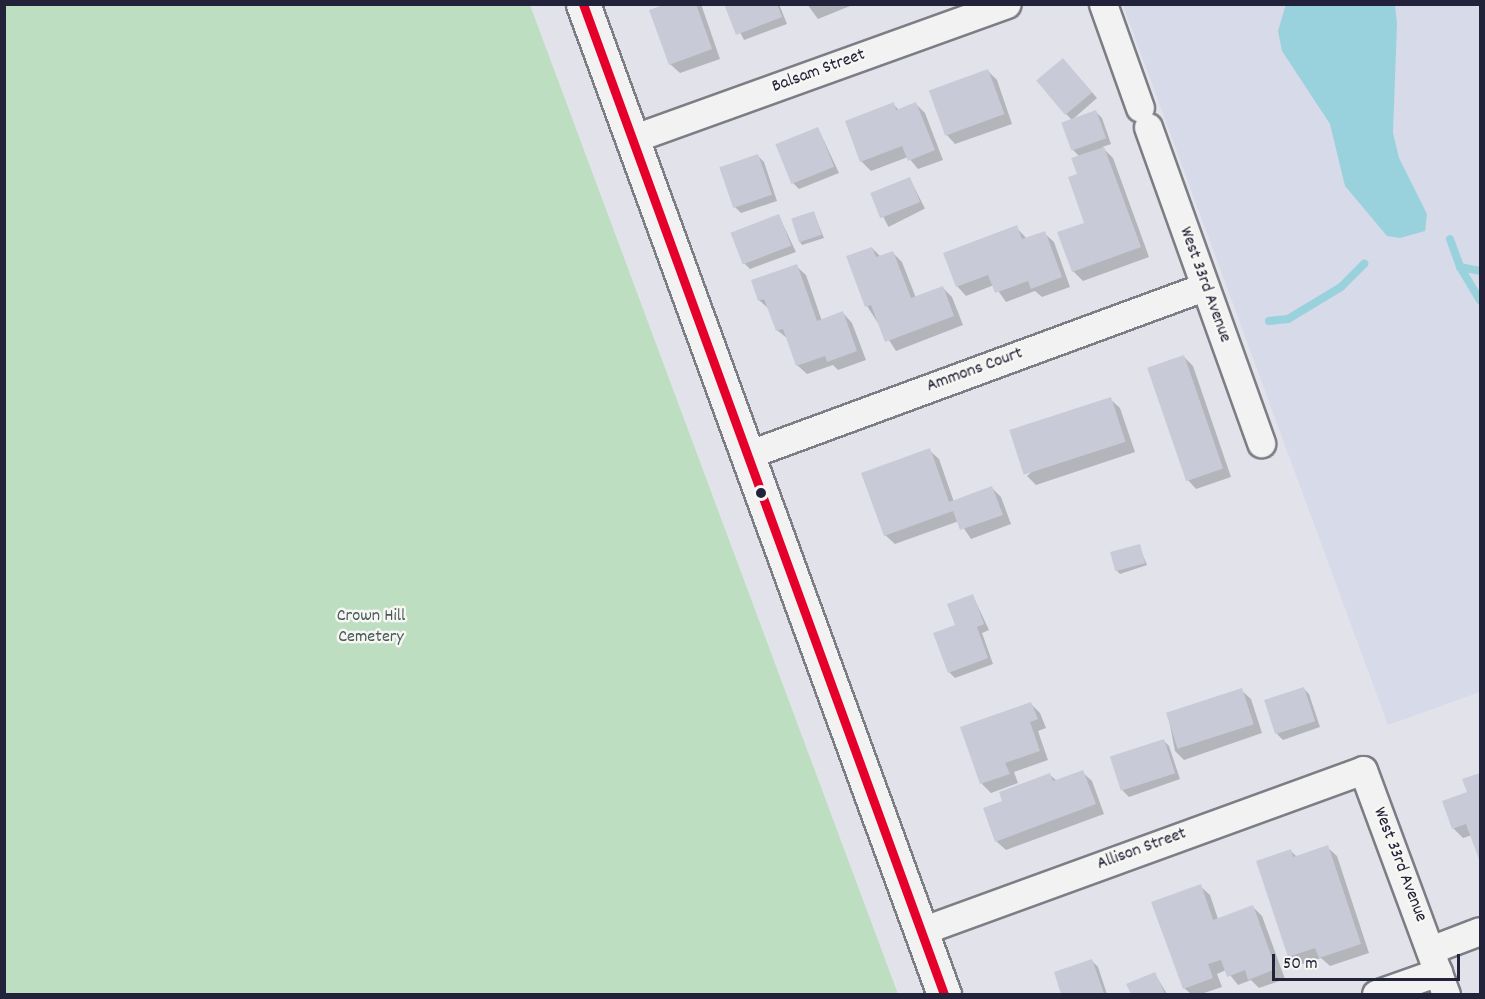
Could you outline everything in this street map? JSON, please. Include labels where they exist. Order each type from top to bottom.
[{"type":"street","points":[[583,4],[944,994]]},
{"type":"street","name":"Balsam Street","points":[[632,139],[1006,4]]},
{"type":"street","name":"West 33rd Avenue","points":[[1103,4],[1261,443]]},
{"type":"street","name":"Ammons Court","points":[[747,455],[1203,287]]},
{"type":"street","name":"West 33rd Avenue","points":[[1363,770],[1438,972]]},
{"type":"street","name":"Allison Street","points":[[921,931],[1363,770]]},
{"type":"street","points":[[1376,994],[1438,972],[1480,932]]},
{"type":"shaded area","points":[[1123,5],[1480,5],[1480,692],[1388,725]]},
{"type":"green space","name":"Crown Hill Cemetery","points":[[5,4],[530,5],[898,994],[5,994]]},
{"type":"water","points":[[1286,4],[1395,5],[1397,24],[1393,133],[1399,158],[1427,214],[1425,231],[1400,238],[1387,236],[1345,186],[1330,124],[1282,51],[1278,31]]},
{"type":"building","points":[[666,4],[696,4],[712,49],[669,65],[649,10]]},
{"type":"building","points":[[724,4],[777,4],[782,17],[736,35]]},
{"type":"building","points":[[1063,58],[1092,92],[1065,115],[1036,80]]},
{"type":"building","points":[[988,69],[1004,114],[945,136],[929,91]]},
{"type":"building","points":[[894,102],[896,110],[916,102],[935,150],[908,161],[902,146],[860,162],[845,121]]},
{"type":"building","points":[[1096,110],[1106,138],[1071,151],[1061,123]]},
{"type":"building","points":[[818,127],[834,167],[791,184],[775,144]]},
{"type":"building","points":[[1104,147],[1141,247],[1072,272],[1057,232],[1084,223],[1068,177],[1077,174],[1071,158]]},
{"type":"building","points":[[758,154],[772,195],[733,208],[719,167]]},
{"type":"building","points":[[910,177],[920,202],[880,218],[870,193]]},
{"type":"building","points":[[814,211],[822,235],[799,242],[791,218]]},
{"type":"building","points":[[779,214],[791,246],[743,264],[730,233]]},
{"type":"building","points":[[1017,225],[1022,239],[1045,231],[1062,277],[1031,289],[1028,281],[995,293],[988,275],[956,287],[943,253]]},
{"type":"building","points":[[872,247],[876,257],[893,251],[911,298],[943,286],[954,316],[885,342],[871,305],[865,307],[846,256]]},
{"type":"building","points":[[797,264],[817,321],[843,311],[857,351],[827,362],[825,356],[796,366],[783,329],[776,331],[764,299],[758,301],[751,280]]},
{"type":"building","points":[[1184,355],[1223,468],[1186,481],[1147,368]]},
{"type":"building","points":[[1111,397],[1126,442],[1024,475],[1009,430]]},
{"type":"building","points":[[930,448],[949,502],[992,486],[1003,515],[960,530],[953,511],[884,536],[861,473]]},
{"type":"building","points":[[1140,544],[1145,563],[1115,571],[1110,552]]},
{"type":"building","points":[[973,594],[984,624],[977,627],[988,658],[948,673],[933,633],[955,625],[947,604]]},
{"type":"building","points":[[1304,687],[1315,721],[1275,734],[1264,700]]},
{"type":"building","points":[[1242,688],[1254,724],[1178,749],[1166,713]]},
{"type":"building","points":[[1031,702],[1038,719],[1030,722],[1040,751],[1005,763],[1010,774],[980,784],[960,727]]},
{"type":"building","points":[[1164,739],[1175,773],[1121,791],[1110,757]]},
{"type":"building","points":[[1083,770],[1096,804],[995,842],[983,808],[1002,801],[999,792],[1050,773],[1053,781]]},
{"type":"building","points":[[1480,773],[1480,862],[1466,824],[1452,829],[1442,801],[1467,792],[1462,779]]},
{"type":"building","points":[[1328,845],[1361,944],[1319,958],[1315,948],[1288,957],[1256,861],[1291,849],[1293,857]]},
{"type":"building","points":[[1201,884],[1213,920],[1253,905],[1276,969],[1248,980],[1245,970],[1227,977],[1221,960],[1208,964],[1213,978],[1183,989],[1151,902]]},
{"type":"building","points":[[1092,959],[1104,994],[1061,994],[1054,972]]},
{"type":"building","points":[[1155,972],[1165,994],[1131,994],[1126,984]]},
{"type":"waterway","points":[[1450,239],[1460,267],[1480,300]]},
{"type":"waterway","points":[[1269,321],[1288,319],[1341,287],[1364,264]]},
{"type":"waterway","points":[[1460,267],[1480,271]]},
{"type":"transit line","points":[[583,4],[944,994]]}]
